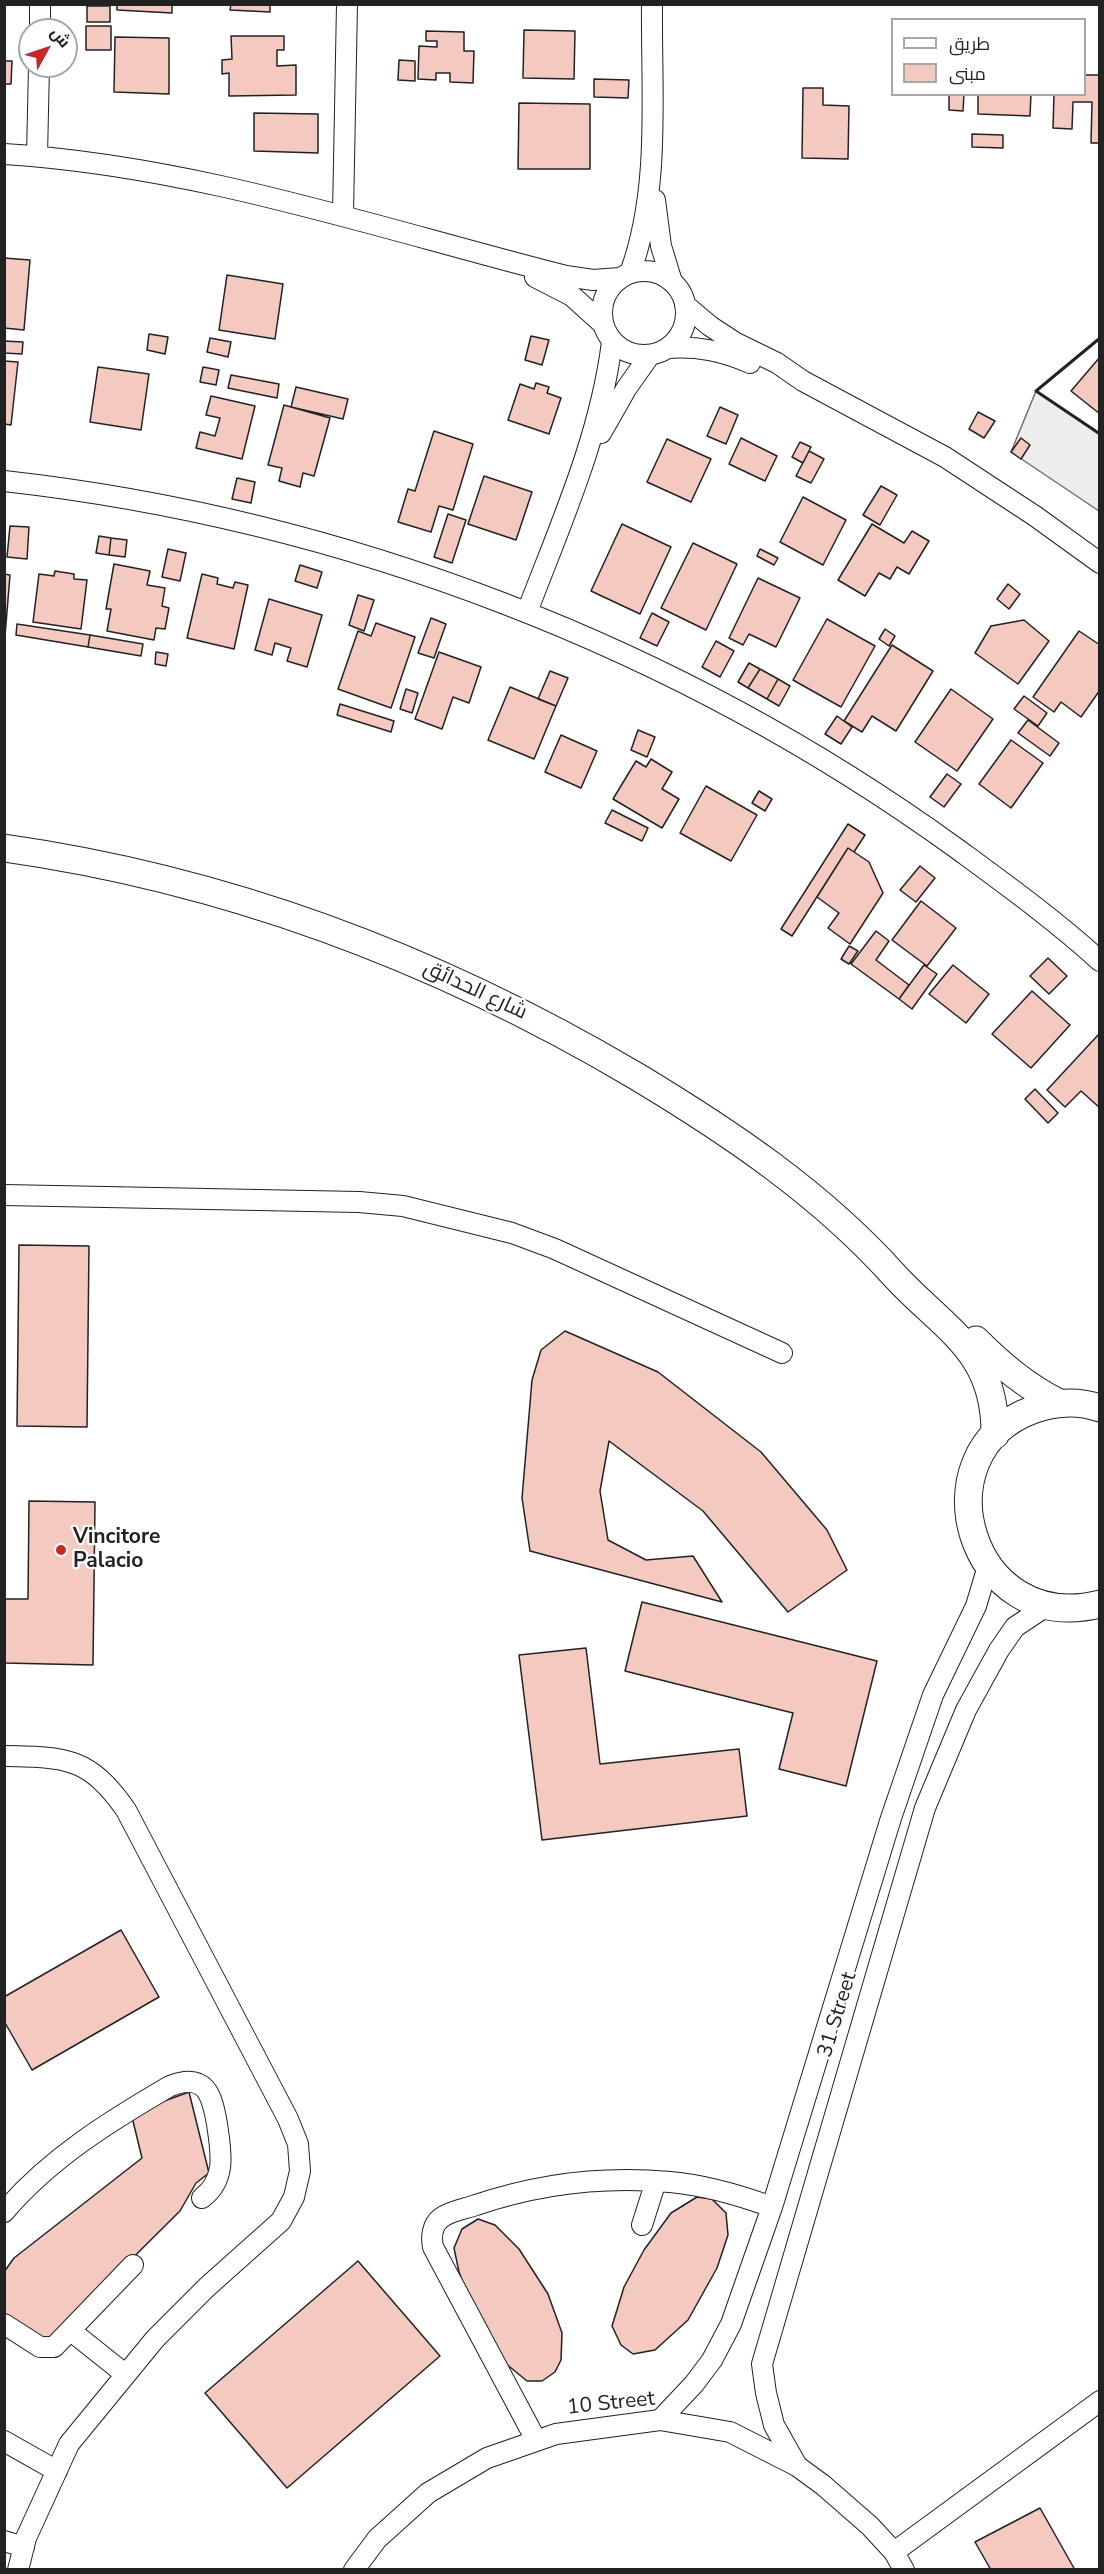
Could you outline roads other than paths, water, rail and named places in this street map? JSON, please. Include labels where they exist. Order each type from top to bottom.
[{"type":"street","points":[[343,214],[347,4]]},
{"type":"street","points":[[652,4],[650,153],[644,224],[625,276],[606,293],[601,313],[603,324],[612,342],[630,353],[700,348],[716,351],[803,381]]},
{"type":"street","points":[[37,156],[39,78]]},
{"type":"street","points":[[650,153],[661,246],[672,282]]},
{"type":"street","points":[[4,154],[37,156],[227,187],[343,214],[498,259],[579,279],[625,276],[648,271],[665,276],[683,297],[685,325],[675,342],[659,352],[626,389],[586,461]]},
{"type":"street","points":[[498,259],[572,296],[603,324]]},
{"type":"street","points":[[685,304],[723,335],[945,457],[1100,562]]},
{"type":"street","points":[[527,612],[586,461],[604,392],[612,342]]},
{"type":"street","points":[[4,481],[148,501],[265,528],[343,549],[444,581],[527,612],[686,683],[838,767],[924,825],[1008,886],[1100,961]]},
{"type":"street","name":"شارع الحدائق","points":[[4,848],[104,864],[248,901],[423,965],[500,1001],[580,1043],[686,1106],[731,1136],[803,1190],[884,1263]]},
{"type":"street","points":[[4,1195],[359,1202],[403,1206],[512,1233],[555,1249],[782,1353]]},
{"type":"street","points":[[884,1263],[900,1268],[912,1276],[997,1363],[1018,1380],[1059,1403]]},
{"type":"street","points":[[884,1263],[968,1349],[981,1366],[993,1401],[995,1436]]},
{"type":"street","points":[[1097,1406],[1059,1403],[1024,1413],[995,1436],[982,1453],[973,1472],[968,1511],[971,1531],[978,1549],[988,1566],[1011,1589],[1022,1596],[1048,1605],[1081,1607],[1100,1604]]},
{"type":"street","name":"31 Street","points":[[660,2420],[694,2384],[712,2360],[731,2324],[772,2207],[910,1762],[933,1695],[972,1614],[988,1566]]},
{"type":"street","name":"31 Street","points":[[797,2466],[774,2425],[762,2364],[852,2053],[925,1808],[937,1776],[966,1710],[999,1650],[1015,1627],[1048,1605]]},
{"type":"street","points":[[4,1756],[57,1757],[85,1768],[109,1786],[126,1810],[288,2119],[298,2144],[300,2171],[294,2197],[281,2221],[207,2287],[155,2339],[69,2444],[24,2547],[18,2570]]},
{"type":"street","points":[[4,2212],[45,2170],[84,2139],[170,2086],[186,2082],[202,2086],[213,2100],[221,2153],[218,2179],[202,2198]]},
{"type":"street","points":[[536,2440],[434,2247],[433,2232],[436,2224],[448,2214],[505,2196],[547,2187],[609,2180],[656,2181],[705,2186],[772,2207]]},
{"type":"street","points":[[642,2225],[656,2181]]},
{"type":"street","points":[[4,2324],[45,2348],[54,2347],[133,2265]]},
{"type":"street","points":[[71,2331],[125,2374]]},
{"type":"street","points":[[894,2552],[1100,2401]]},
{"type":"street","name":"10 Street","points":[[354,2570],[377,2539],[428,2493],[487,2458],[556,2434],[660,2420],[730,2432],[797,2466],[870,2526],[894,2552],[904,2570]]},
{"type":"street","points":[[4,2441],[57,2471]]},
{"type":"street","points":[[4,2541],[24,2547]]},
{"type":"place","name":"Vincitore Palacio","points":[[61,1550]]}]
